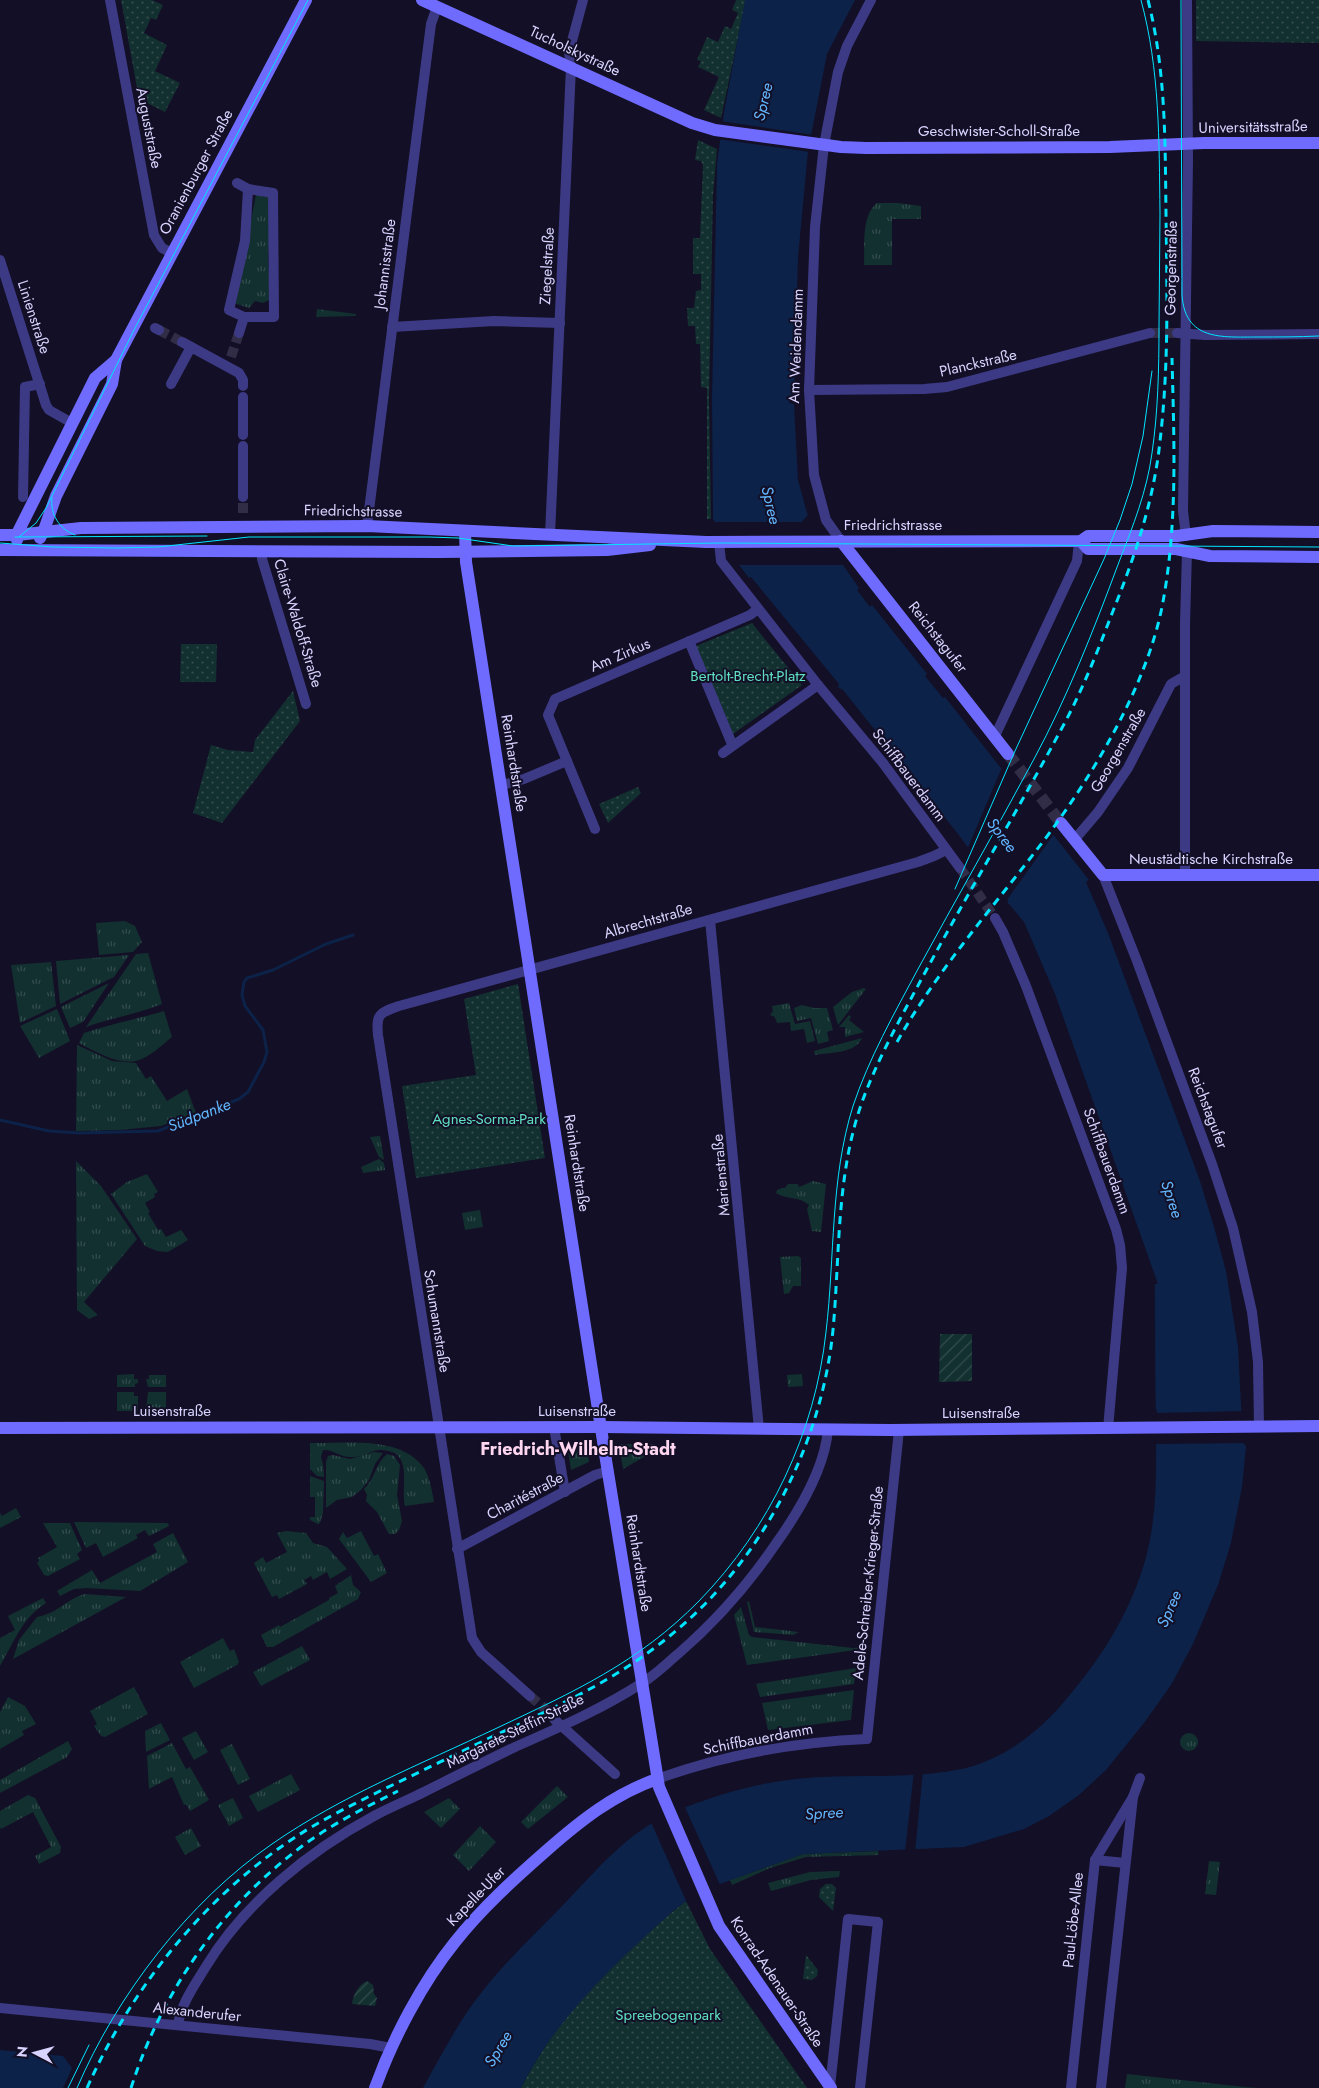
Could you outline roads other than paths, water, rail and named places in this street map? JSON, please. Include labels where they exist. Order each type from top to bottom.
[{"type":"street","name":"Auguststraße","points":[[110,0],[154,235],[162,248],[172,253]]},
{"type":"street","name":"Oranienburger Straße","points":[[32,550],[44,532],[56,496],[112,384],[116,360],[306,0]]},
{"type":"street","name":"Tucholskystraße","points":[[422,0],[692,123],[715,130],[818,144]]},
{"type":"street","name":"Ziegelstraße","points":[[550,535],[571,67],[569,52],[583,0]]},
{"type":"street","name":"Am Weidendamm","points":[[837,541],[826,520],[815,483],[809,390],[818,144],[842,59],[871,0]]},
{"type":"street","name":"Georgenstraße","points":[[1186,536],[1186,522],[1183,511],[1181,333],[1187,145],[1187,0]]},
{"type":"street","name":"Johannisstraße","points":[[367,526],[431,24],[437,7]]},
{"type":"street","name":"Universitätsstraße","points":[[1187,145],[1319,143]]},
{"type":"street","name":"Geschwister-Scholl-Straße","points":[[818,144],[866,148],[1187,145]]},
{"type":"street","points":[[237,183],[248,189],[273,193],[274,317],[244,317],[229,310],[245,241],[248,189]]},
{"type":"street","name":"Linienstraße","points":[[0,260],[49,410],[72,423]]},
{"type":"street","points":[[239,333],[244,317]]},
{"type":"street","points":[[392,327],[494,321],[560,323]]},
{"type":"street","points":[[1181,333],[1205,335],[1319,334]]},
{"type":"street","name":"Planckstraße","points":[[809,390],[947,387],[1150,334]]},
{"type":"street","points":[[172,384],[186,344],[230,362],[242,376],[243,386]]},
{"type":"street","name":"Oranienburger Straße","points":[[18,550],[17,535],[72,423],[96,378],[116,360]]},
{"type":"street","points":[[23,497],[25,387],[40,384]]},
{"type":"street","points":[[243,397],[243,435]]},
{"type":"street","points":[[243,446],[243,497]]},
{"type":"street","name":"Friedrichstrasse","points":[[0,534],[17,535],[88,528],[367,526],[706,542]]},
{"type":"street","points":[[465,531],[466,551]]},
{"type":"street","name":"Friedrichstrasse","points":[[0,550],[607,550],[706,542],[1080,541],[1088,536],[1186,536],[1210,531],[1319,532]]},
{"type":"street","name":"Reichstagufer","points":[[837,541],[1008,754]]},
{"type":"street","points":[[995,736],[1077,561],[1080,541]]},
{"type":"street","name":"Friedrichstrasse","points":[[1080,541],[1088,549],[1187,551],[1210,556],[1319,557]]},
{"type":"street","name":"Schiffbauerdamm","points":[[719,542],[721,562],[882,763],[960,868]]},
{"type":"street","name":"Claire-Waldoff-Straße","points":[[262,551],[262,559],[306,704]]},
{"type":"street","name":"Reinhardtstraße","points":[[466,551],[657,1779]]},
{"type":"street","points":[[1184,875],[1187,551]]},
{"type":"street","name":"Am Zirkus","points":[[595,829],[548,716],[555,699],[750,615],[758,609]]},
{"type":"street","points":[[689,641],[732,744]]},
{"type":"street","name":"Georgenstraße","points":[[1075,839],[1103,805],[1128,768],[1171,684],[1185,676]]},
{"type":"street","points":[[723,753],[732,744],[818,685]]},
{"type":"street","points":[[502,785],[524,779],[567,761]]},
{"type":"street","name":"Reichstagufer","points":[[1062,823],[1103,875],[1209,1156],[1233,1228],[1252,1312],[1258,1363],[1254,1427]]},
{"type":"street","name":"Albrechtstraße","points":[[378,1035],[376,1023],[383,1011],[918,862],[946,850]]},
{"type":"street","name":"Neustädtische Kirchstraße","points":[[1103,875],[1319,875]]},
{"type":"street","name":"Schiffbauerdamm","points":[[995,918],[1026,986],[1116,1229],[1120,1245],[1122,1268],[1108,1429]]},
{"type":"street","name":"Marienstraße","points":[[710,920],[759,1429]]},
{"type":"street","name":"Schumannstraße","points":[[378,1035],[472,1638],[475,1645],[530,1696]]},
{"type":"street","name":"Luisenstraße","points":[[0,1428],[601,1427],[899,1430],[1319,1426]]},
{"type":"street","points":[[554,1427],[565,1492]]},
{"type":"street","name":"Margarete-Steffin-Straße","points":[[178,2025],[180,2011],[212,1956],[237,1924],[284,1878],[315,1853],[374,1816],[558,1723],[642,1683],[662,1668],[712,1623],[736,1598],[759,1569],[799,1507],[825,1448],[828,1429]]},
{"type":"street","name":"Adele-Schreiber-Krieger-Straße","points":[[867,1739],[899,1430]]},
{"type":"street","name":"Charitéstraße","points":[[457,1549],[594,1475],[608,1471]]},
{"type":"street","points":[[558,1723],[615,1774]]},
{"type":"street","name":"Schiffbauerdamm","points":[[657,1779],[716,1761],[760,1752],[834,1741],[867,1739]]},
{"type":"street","points":[[1095,1860],[1133,1797],[1140,1778]]},
{"type":"street","name":"Konrad-Adenauer-Straße","points":[[657,1779],[663,1800],[710,1909],[728,1942],[831,2088]]},
{"type":"street","name":"Kapelle-Ufer","points":[[375,2088],[392,2048],[423,1988],[446,1953],[473,1921],[498,1895],[562,1836],[608,1802],[630,1789],[657,1779]]},
{"type":"street","points":[[1101,2088],[1133,1797]]},
{"type":"street","name":"Paul-Löbe-Allee","points":[[1071,2088],[1095,1860],[1125,1863]]},
{"type":"street","points":[[831,2088],[848,1919],[878,1922],[860,2088]]},
{"type":"street","name":"Alexanderufer","points":[[0,2008],[370,2044],[392,2048]]},
{"type":"water","name":"Spree","points":[[745,0],[855,0],[827,54],[808,151],[798,258],[794,399],[790,399],[789,403],[794,404],[798,480],[807,513],[859,588],[857,590],[870,607],[872,605],[927,674],[925,676],[943,698],[945,697],[1089,880],[1086,882],[1108,933],[1200,1181],[1226,1271],[1238,1347],[1243,1443],[1246,1446],[1242,1487],[1231,1543],[1218,1585],[1193,1644],[1171,1685],[1144,1723],[1106,1770],[1079,1795],[1049,1816],[1024,1829],[964,1847],[803,1854],[720,1884],[686,1901],[674,1910],[609,1971],[569,2014],[535,2062],[521,2088],[423,2088],[459,2024],[495,1977],[607,1859],[650,1824],[686,1807],[745,1788],[792,1779],[938,1773],[973,1766],[1004,1753],[1018,1744],[1057,1710],[1093,1665],[1115,1631],[1140,1576],[1153,1523],[1156,1472],[1155,1284],[1158,1284],[1055,994],[1024,922],[1008,904],[1008,901],[958,834],[843,690],[838,687],[839,684],[751,577],[749,578],[739,565],[713,519],[712,397],[717,164],[724,112]]},
{"type":"water","points":[[0,2050],[63,2056],[87,2088],[0,2088]]},
{"type":"waterway","name":"Südpanke","points":[[0,1120],[49,1131],[79,1133],[158,1131],[239,1099],[248,1092],[264,1062],[267,1052],[263,1030],[245,1006],[242,995],[244,982],[247,978],[273,970],[326,944],[353,935]]},
{"type":"tunnel","points":[[159,330],[182,342]]},
{"type":"tunnel","points":[[231,357],[239,333]]},
{"type":"tunnel","points":[[1150,333],[1177,333]]},
{"type":"tunnel","points":[[243,497],[243,513]]},
{"type":"tunnel","points":[[1008,754],[1061,823]]},
{"type":"tunnel","points":[[960,868],[995,918]]},
{"type":"tunnel","points":[[530,1696],[551,1714],[555,1720]]},
{"type":"tram line","points":[[19,537],[36,523],[46,508],[134,330],[308,0]]},
{"type":"tram line","points":[[77,2088],[93,2053],[134,1985],[184,1922],[241,1867],[298,1827],[353,1796],[578,1688],[604,1674],[652,1642],[699,1601],[724,1573],[747,1542],[785,1477],[800,1442],[812,1406],[820,1370],[829,1304],[834,1218],[840,1162],[859,1088],[874,1053],[900,1003],[1020,786],[1058,711],[1100,612],[1134,522],[1147,481],[1154,438],[1158,390],[1159,132],[1152,53],[1141,0]]},
{"type":"tram line","points":[[1181,0],[1182,295],[1185,310],[1190,321],[1198,329],[1219,336],[1319,336]]},
{"type":"tram line","points":[[955,889],[1015,751],[1104,559],[1120,520],[1132,484],[1143,436],[1152,371]]},
{"type":"tram line","points":[[52,498],[52,510],[60,525],[75,535]]},
{"type":"tram line","points":[[15,537],[207,536]]},
{"type":"tram line","points":[[0,543],[53,547],[117,548],[158,547],[249,537],[429,537],[458,538],[513,546],[721,543],[1319,547]]},
{"type":"tram line","points":[[68,2088],[89,2045]]},
{"type":"railway","points":[[87,2088],[105,2051],[148,1981],[173,1948],[229,1888],[261,1862],[315,1825],[382,1790],[582,1693],[634,1663],[659,1645],[708,1601],[733,1573],[775,1510],[793,1476],[819,1404],[828,1367],[833,1330],[843,1188],[847,1160],[861,1105],[881,1057],[904,1011],[1046,758],[1077,698],[1121,590],[1136,549],[1148,506],[1157,463],[1163,413],[1167,298],[1163,106],[1158,53],[1148,0]]},
{"type":"railway","points":[[897,1042],[913,1014],[950,961],[1066,810],[1101,755],[1132,697],[1144,667],[1162,607],[1171,545],[1174,483],[1172,358]]},
{"type":"railway","points":[[131,2088],[144,2052],[178,1984],[198,1952],[247,1894],[275,1868],[316,1836],[362,1809],[398,1791]]},
{"type":"district","name":"Friedrich-Wilhelm-Stadt","points":[[578,1449]]},
{"type":"park label","name":"Bertolt-Brecht-Platz","points":[[748,676]]},
{"type":"park label","name":"Agnes-Sorma-Park","points":[[489,1119]]},
{"type":"park label","name":"Spreebogenpark","points":[[668,2015]]}]
